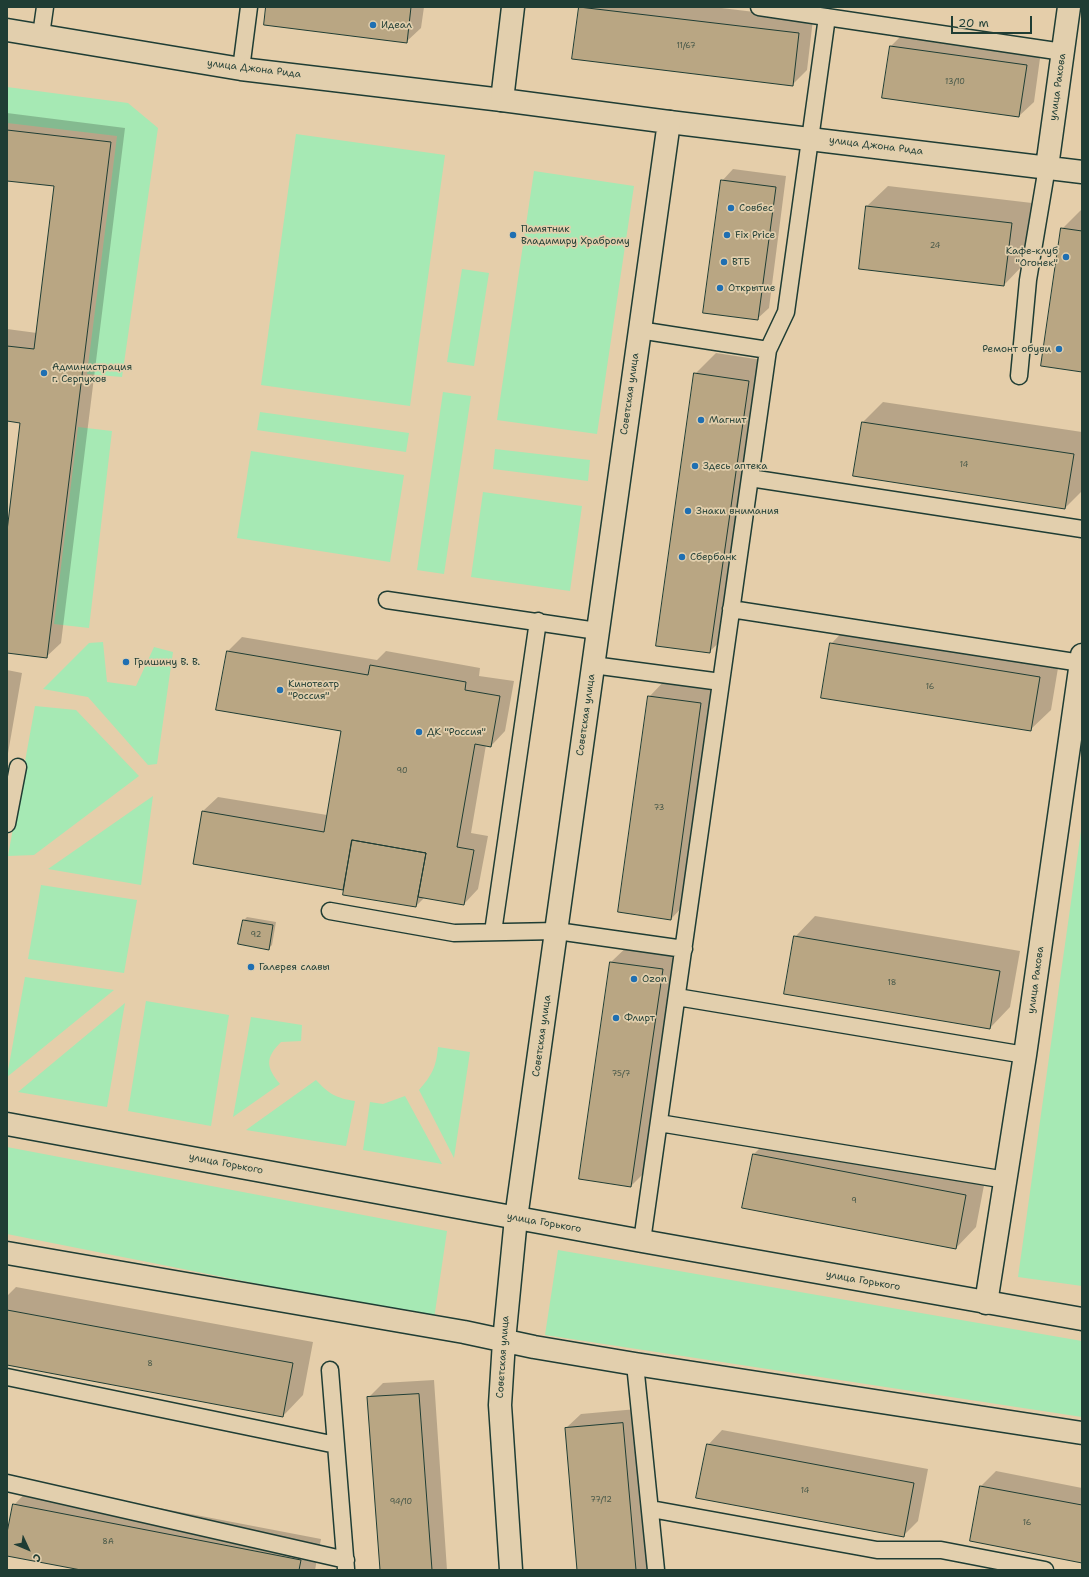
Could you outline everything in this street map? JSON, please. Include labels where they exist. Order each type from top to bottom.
[{"type":"street","points":[[513,7],[502,100],[669,122]]},
{"type":"street","name":"улица Ракова","points":[[1047,167],[1069,7]]},
{"type":"street","name":"улица Джона Рида","points":[[7,30],[241,68],[502,100]]},
{"type":"street","name":"улица Джона Рида","points":[[669,122],[1082,172]]},
{"type":"street","name":"Советская улица","points":[[511,1570],[500,1405],[504,1341],[516,1218],[669,122]]},
{"type":"street","name":"улица Ракова","points":[[986,1303],[1025,1054],[1081,659]]},
{"type":"street","name":"улица Горького","points":[[7,1124],[642,1241],[1082,1319]]},
{"type":"street","points":[[7,1253],[456,1330],[504,1341],[635,1364],[1082,1433]]},
{"type":"lane","points":[[41,35],[45,7]]},
{"type":"lane","points":[[241,68],[249,7]]},
{"type":"lane","points":[[759,7],[1063,52]]},
{"type":"lane","points":[[642,1241],[768,350],[786,312],[827,17]]},
{"type":"lane","points":[[1019,376],[1028,280],[1047,167]]},
{"type":"lane","points":[[639,330],[768,350]]},
{"type":"lane","points":[[750,478],[1082,529]]},
{"type":"lane","points":[[387,600],[538,621],[597,631]]},
{"type":"lane","points":[[731,609],[1081,659]]},
{"type":"lane","points":[[493,932],[538,621]]},
{"type":"lane","points":[[593,665],[721,682]]},
{"type":"lane","points":[[7,824],[18,767]]},
{"type":"lane","points":[[330,911],[454,933],[557,931],[684,949]]},
{"type":"lane","points":[[677,997],[1025,1054]]},
{"type":"lane","points":[[659,1123],[1006,1180]]},
{"type":"lane","points":[[635,1364],[656,1570]]},
{"type":"lane","points":[[7,1483],[346,1565],[330,1370]]},
{"type":"lane","points":[[7,1377],[336,1445]]},
{"type":"lane","points":[[650,1509],[877,1550],[941,1550],[1045,1570]]},
{"type":"green space","points":[[7,87],[128,103],[158,128],[122,377],[87,374],[117,136],[7,123]]},
{"type":"green space","points":[[296,134],[445,155],[410,406],[261,385]]},
{"type":"green space","points":[[534,171],[634,186],[597,434],[497,420]]},
{"type":"green space","points":[[462,269],[489,273],[474,366],[447,362]]},
{"type":"green space","points":[[443,392],[471,396],[444,574],[417,570]]},
{"type":"green space","points":[[260,412],[409,433],[406,452],[257,430]]},
{"type":"green space","points":[[78,427],[112,431],[89,628],[54,624]]},
{"type":"green space","points":[[495,449],[590,460],[588,481],[493,469]]},
{"type":"green space","points":[[251,451],[404,475],[390,562],[237,538]]},
{"type":"green space","points":[[483,492],[582,506],[570,591],[471,577]]},
{"type":"green space","points":[[103,642],[107,682],[136,686],[154,647],[173,652],[157,764],[148,765],[88,697],[43,689],[89,643]]},
{"type":"green space","points":[[35,706],[76,710],[139,776],[34,855],[8,856]]},
{"type":"green space","points":[[153,796],[141,885],[48,869]]},
{"type":"green space","points":[[1082,824],[1082,1286],[1018,1277]]},
{"type":"green space","points":[[41,885],[137,900],[124,973],[28,959]]},
{"type":"green space","points":[[25,977],[114,990],[7,1077],[7,1076]]},
{"type":"green space","points":[[146,1001],[229,1015],[211,1126],[128,1111]]},
{"type":"green space","points":[[125,1003],[107,1107],[18,1092]]},
{"type":"green space","points":[[251,1017],[302,1025],[301,1041],[281,1042],[272,1053],[269,1063],[272,1073],[280,1084],[233,1117]]},
{"type":"green space","points":[[438,1047],[470,1052],[454,1158],[419,1090],[433,1071]]},
{"type":"green space","points":[[316,1080],[333,1095],[355,1101],[346,1146],[246,1130]]},
{"type":"green space","points":[[405,1096],[442,1164],[363,1150],[370,1102],[383,1104]]},
{"type":"green space","points":[[7,1147],[447,1231],[434,1319],[7,1234]]},
{"type":"green space","points":[[558,1250],[1082,1341],[1082,1417],[545,1335]]},
{"type":"building","points":[[266,7],[411,7],[407,43],[264,25]]},
{"type":"building","points":[[579,7],[799,33],[793,86],[572,59]]},
{"type":"building","points":[[890,46],[1027,65],[1019,117],[882,98]]},
{"type":"building","name":"Администрация г. Серпухов","points":[[7,130],[111,142],[47,658],[7,653],[7,531],[20,423],[7,421],[7,346],[34,349],[54,186],[7,181]]},
{"type":"building","points":[[721,180],[776,187],[758,320],[703,313]]},
{"type":"building","points":[[866,206],[1012,223],[1004,286],[859,269]]},
{"type":"building","points":[[1061,228],[1082,231],[1082,372],[1041,366]]},
{"type":"building","points":[[694,373],[749,381],[710,653],[656,646]]},
{"type":"building","points":[[862,422],[1074,454],[1065,509],[853,476]]},
{"type":"building","points":[[830,643],[1040,677],[1031,731],[821,698]]},
{"type":"building","points":[[227,651],[368,675],[370,665],[466,682],[465,690],[500,696],[491,747],[475,744],[457,847],[474,850],[464,905],[418,897],[426,853],[352,840],[343,890],[193,864],[202,811],[324,832],[341,731],[216,710]]},
{"type":"building","points":[[648,696],[701,703],[671,920],[618,912]]},
{"type":"building","points":[[352,840],[426,853],[416,907],[343,895]]},
{"type":"building","points":[[243,920],[273,925],[269,950],[238,944]]},
{"type":"building","points":[[794,936],[1000,971],[990,1029],[784,994]]},
{"type":"building","points":[[610,962],[663,969],[631,1187],[579,1179]]},
{"type":"building","points":[[753,1154],[966,1195],[956,1249],[742,1208]]},
{"type":"building","points":[[7,1310],[293,1363],[283,1417],[7,1365]]},
{"type":"building","points":[[419,1394],[432,1570],[380,1570],[367,1397]]},
{"type":"building","points":[[623,1423],[636,1570],[577,1570],[565,1428]]},
{"type":"building","points":[[707,1444],[914,1483],[904,1537],[696,1498]]},
{"type":"building","points":[[980,1486],[1082,1505],[1082,1563],[970,1541]]},
{"type":"building","points":[[13,1504],[301,1560],[299,1570],[81,1570],[7,1556],[7,1533]]},
{"type":"place","name":"Идеал","points":[[373,25]]},
{"type":"place","name":"Совбес","points":[[731,208]]},
{"type":"place","name":"Памятник Владимиру Храброму","points":[[513,235]]},
{"type":"place","name":"Fix Price","points":[[727,235]]},
{"type":"place","name":"Кафе-клуб \"Огонек\"","points":[[1066,257]]},
{"type":"place","name":"ВТБ","points":[[724,262]]},
{"type":"place","name":"Открытие","points":[[720,288]]},
{"type":"place","name":"Ремонт обуви","points":[[1059,349]]},
{"type":"place","name":"Администрация г. Серпухов","points":[[44,373]]},
{"type":"place","name":"Магнит","points":[[701,420]]},
{"type":"place","name":"Здесь аптека","points":[[695,466]]},
{"type":"place","name":"Знаки внимания","points":[[688,511]]},
{"type":"place","name":"Сбербанк","points":[[682,557]]},
{"type":"place","name":"Гришину В. В.","points":[[126,662]]},
{"type":"place","name":"Кинотеатр \"Россия\"","points":[[280,690]]},
{"type":"place","name":"ДК \"Россия\"","points":[[419,732]]},
{"type":"place","name":"Галерея славы","points":[[251,967]]},
{"type":"place","name":"Ozon","points":[[634,979]]},
{"type":"place","name":"Флирт","points":[[616,1018]]}]
